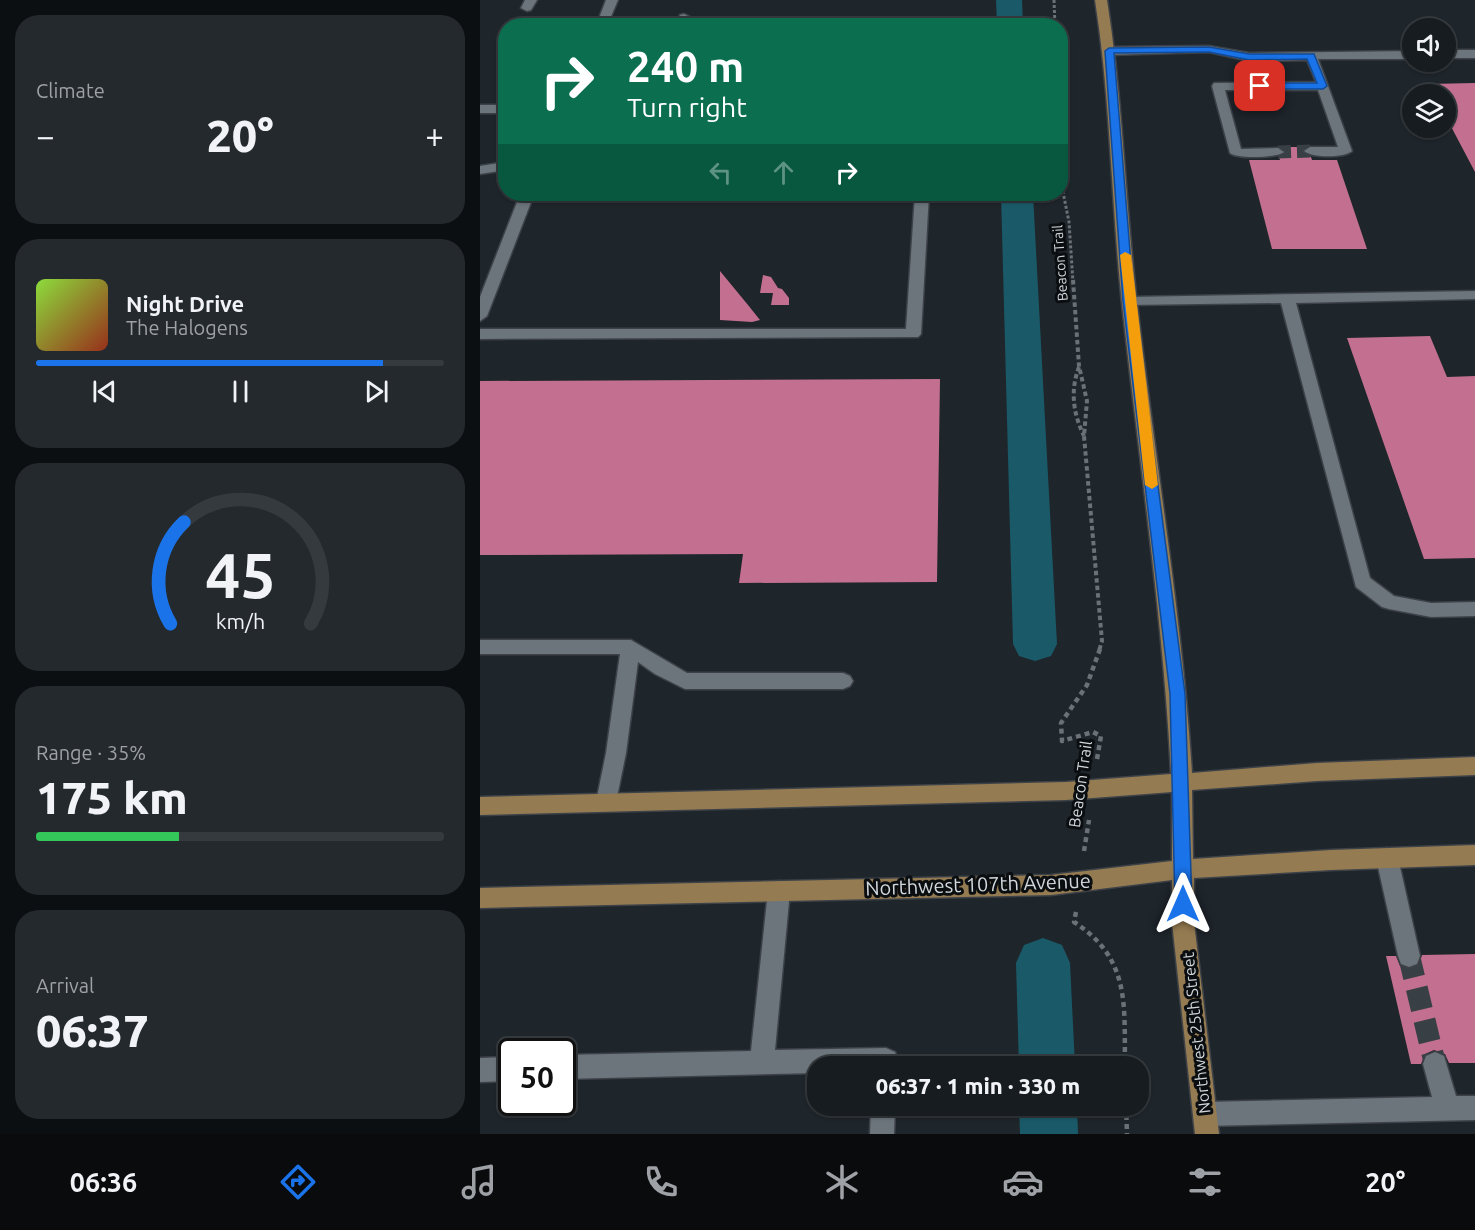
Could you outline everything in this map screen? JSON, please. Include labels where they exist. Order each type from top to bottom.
[{"type":"main road","name":"Northwest 25th Street","points":[[1101,0],[1109,51],[1129,301],[1178,694],[1184,922],[1206,1124]]},
{"type":"main road","points":[[480,806],[1093,790],[1317,772],[1475,766]]},
{"type":"main road","name":"Northwest 107th Avenue","points":[[480,898],[1051,885],[1183,869],[1330,860],[1475,855]]},
{"type":"street","points":[[604,18],[612,0]]},
{"type":"street","points":[[1109,51],[1209,49],[1249,57],[1402,55]]},
{"type":"street","points":[[1456,54],[1475,54]]},
{"type":"street","points":[[1310,152],[1346,152],[1311,56]]},
{"type":"street","points":[[1278,152],[1236,153],[1218,86],[1323,86]]},
{"type":"street","points":[[480,109],[498,109]]},
{"type":"street","points":[[480,170],[498,167]]},
{"type":"street","points":[[480,316],[524,201]]},
{"type":"street","points":[[480,334],[913,334],[922,201]]},
{"type":"street","points":[[1129,301],[1475,295]]},
{"type":"street","points":[[1287,298],[1362,582],[1389,602],[1431,610],[1475,609]]},
{"type":"street","points":[[480,647],[631,647],[662,669],[685,681],[843,681]]},
{"type":"street","points":[[606,802],[616,753],[631,647]]},
{"type":"street","points":[[1387,858],[1409,956]]},
{"type":"street","points":[[762,1061],[779,891]]},
{"type":"street","points":[[576,1067],[807,1061]]},
{"type":"street","points":[[1435,1064],[1447,1108]]},
{"type":"street","points":[[480,1070],[498,1069]]},
{"type":"street","points":[[1206,1124],[1475,1108]]},
{"type":"street","points":[[882,1134],[883,1116]]},
{"type":"path","points":[[1054,0],[1055,18]]},
{"type":"path","name":"Beacon Trail","points":[[1065,201],[1069,222],[1079,366],[1085,379],[1088,422],[1084,436],[1102,641],[1095,671],[1077,703],[1061,723],[1062,741],[1093,732],[1101,736],[1074,922],[1096,935],[1108,950],[1118,969],[1122,990],[1125,1056]]},
{"type":"path","name":"Beacon Trail","points":[[1079,366],[1072,381],[1075,419],[1084,436]]},
{"type":"path","points":[[1126,1116],[1127,1134]]},
{"type":"building","points":[[1475,83],[1475,172],[1456,136],[1456,84],[1429,84]]},
{"type":"building","points":[[1280,147],[1306,147],[1302,152],[1312,160],[1337,160],[1367,249],[1272,249],[1249,160],[1280,160],[1279,157],[1286,151]]},
{"type":"building","points":[[720,271],[760,320],[752,322],[720,320]]},
{"type":"building","points":[[763,275],[771,277],[778,288],[782,289],[789,298],[789,305],[771,305],[773,293],[760,293]]},
{"type":"building","points":[[1430,336],[1447,377],[1475,376],[1475,558],[1424,559],[1347,338]]},
{"type":"building","points":[[940,379],[937,582],[739,583],[743,554],[480,555],[480,381]]},
{"type":"building","points":[[1475,954],[1475,1063],[1449,1063],[1445,1054],[1434,1050],[1425,1054],[1421,1064],[1411,1064],[1386,956],[1396,956],[1400,966],[1410,969],[1419,965],[1422,955]]},
{"type":"waterway","points":[[1009,0],[1010,18]]},
{"type":"waterway","points":[[1017,201],[1035,644]]},
{"type":"waterway","points":[[1043,963],[1047,1056]]},
{"type":"waterway","points":[[1048,1116],[1049,1134]]},
{"type":"tunnel","points":[[1278,152],[1310,151]]},
{"type":"tunnel","points":[[1409,956],[1435,1064]]},
{"type":"slow traffic","points":[[1125,255],[1152,485]]},
{"type":"route","points":[[1183,904],[1182,783],[1178,694],[1129,301],[1109,51],[1209,49],[1249,57],[1311,56],[1323,86],[1260,86]]}]
